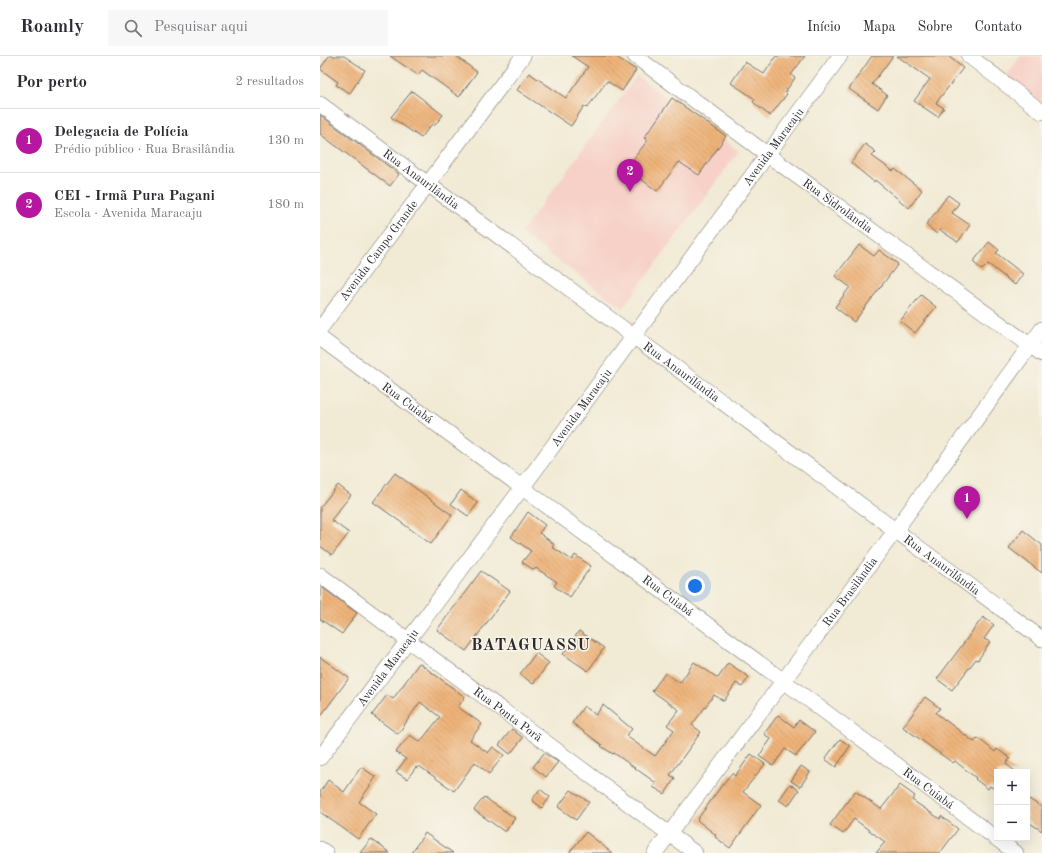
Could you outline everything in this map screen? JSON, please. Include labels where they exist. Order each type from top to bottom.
[{"type":"street","name":"Avenida Campo Grande","points":[[320,329],[523,56]]},
{"type":"street","name":"Rua Sidrolândia","points":[[635,56],[768,155],[1042,354]]},
{"type":"street","name":"Avenida Maracaju","points":[[320,758],[522,488],[840,56]]},
{"type":"street","points":[[970,56],[1042,112]]},
{"type":"street","name":"Rua Anaurilândia","points":[[320,104],[1042,639]]},
{"type":"street","name":"Rua Brasilândia","points":[[655,853],[895,531],[1042,329]]},
{"type":"street","name":"Rua Cuiabá","points":[[320,338],[1016,853]]},
{"type":"street","name":"Rua Ponta Porã","points":[[320,575],[695,853]]},
{"type":"street","points":[[320,849],[326,853]]},
{"type":"shaded area","points":[[1021,56],[1042,56],[1042,103],[1006,76]]},
{"type":"shaded area","points":[[637,76],[739,151],[623,308],[521,233]]},
{"type":"building","points":[[329,56],[344,56],[365,70],[350,93],[336,85],[338,82],[320,69]]},
{"type":"building","points":[[390,56],[456,56],[477,72],[459,97],[422,70],[418,75]]},
{"type":"building","points":[[572,56],[615,56],[636,70],[622,91],[607,81],[587,108],[584,106],[571,126],[517,90],[529,73],[566,98],[588,67]]},
{"type":"building","points":[[776,56],[805,56],[791,75],[795,78],[785,92],[787,94],[770,116],[753,102],[755,99],[731,83],[745,62],[764,74]]},
{"type":"building","points":[[872,56],[893,56],[872,84],[887,95],[878,109],[849,89]]},
{"type":"building","points":[[897,56],[948,56],[963,68],[936,103],[944,108],[938,117],[914,101],[930,79]]},
{"type":"building","points":[[412,91],[443,115],[434,126],[432,124],[421,138],[391,117]]},
{"type":"building","points":[[672,98],[726,136],[699,175],[679,162],[657,191],[626,168],[648,140],[644,138]]},
{"type":"building","points":[[320,115],[399,174],[390,186],[320,134]]},
{"type":"building","points":[[865,144],[876,152],[872,156],[893,171],[895,169],[922,190],[909,208],[875,180],[874,182],[851,163]]},
{"type":"building","points":[[948,195],[959,203],[952,213],[970,225],[958,242],[940,230],[937,234],[926,225]]},
{"type":"building","points":[[989,242],[999,250],[996,253],[1023,274],[1015,285],[988,264],[982,270],[973,262]]},
{"type":"building","points":[[859,245],[874,256],[879,250],[898,264],[854,322],[835,307],[850,287],[835,276]]},
{"type":"building","points":[[921,295],[936,307],[915,333],[900,321]]},
{"type":"building","points":[[395,473],[452,515],[431,544],[373,502]]},
{"type":"building","points":[[338,485],[351,495],[331,520],[349,533],[332,555],[320,546],[320,507]]},
{"type":"building","points":[[461,490],[478,503],[468,516],[451,504]]},
{"type":"building","points":[[528,512],[545,525],[539,533],[554,544],[552,547],[572,560],[575,555],[591,566],[570,597],[554,586],[557,582],[536,568],[534,570],[522,562],[531,551],[511,537]]},
{"type":"building","points":[[1023,530],[1042,545],[1042,573],[1009,548]]},
{"type":"building","points":[[481,571],[510,591],[466,651],[437,630]]},
{"type":"building","points":[[320,586],[357,613],[342,634],[320,619]]},
{"type":"building","points":[[983,617],[994,625],[984,639],[990,642],[978,660],[976,659],[952,690],[937,679]]},
{"type":"building","points":[[579,631],[604,648],[588,671],[563,654]]},
{"type":"building","points":[[536,653],[549,663],[533,684],[520,674]]},
{"type":"building","points":[[320,657],[349,678],[320,717]]},
{"type":"building","points":[[694,662],[718,678],[728,663],[749,677],[742,687],[736,683],[724,701],[714,695],[692,725],[701,732],[670,775],[675,778],[665,794],[653,787],[656,783],[614,753],[613,754],[601,746],[602,745],[572,723],[584,706],[596,715],[603,705],[632,729],[626,736],[655,756],[674,730],[667,725],[679,710],[652,691],[665,673],[680,683]]},
{"type":"building","points":[[419,663],[465,697],[458,707],[482,724],[470,740],[488,753],[493,747],[504,755],[489,774],[475,762],[454,791],[419,766],[418,768],[416,767],[407,779],[396,772],[406,759],[396,752],[410,735],[420,742],[440,717],[420,702],[398,734],[372,715],[387,695],[393,699]]},
{"type":"building","points":[[925,697],[940,708],[936,713],[974,742],[978,738],[995,752],[997,749],[1010,758],[1006,764],[1012,769],[994,769],[994,789],[990,786],[988,789],[955,761],[953,763],[903,727]]},
{"type":"building","points":[[778,715],[794,727],[799,720],[815,732],[796,756],[785,749],[773,766],[759,756],[771,739],[764,734]]},
{"type":"building","points":[[512,729],[523,738],[510,754],[499,745]]},
{"type":"building","points":[[840,739],[850,746],[836,767],[825,759]]},
{"type":"building","points":[[544,753],[558,762],[546,777],[533,767]]},
{"type":"building","points":[[751,754],[765,764],[743,792],[761,805],[730,848],[715,837],[716,835],[697,820],[722,785],[732,773],[735,776]]},
{"type":"building","points":[[801,766],[810,772],[800,787],[791,781]]},
{"type":"building","points":[[361,767],[376,777],[359,802],[376,814],[358,839],[320,812],[320,792],[328,780],[344,792]]},
{"type":"building","points":[[790,784],[799,790],[788,806],[779,800]]},
{"type":"building","points":[[900,785],[915,796],[912,800],[940,819],[941,816],[958,829],[940,853],[876,853],[885,842],[854,819],[843,834],[830,825],[855,791],[881,809]]},
{"type":"building","points":[[540,789],[550,797],[542,808],[532,800]]},
{"type":"building","points":[[571,790],[589,802],[576,820],[558,807]]},
{"type":"building","points":[[484,797],[515,818],[505,832],[474,810]]},
{"type":"building","points":[[1030,800],[1042,807],[1042,831],[1030,823]]},
{"type":"building","points":[[586,832],[612,853],[569,853]]},
{"type":"building","points":[[425,833],[453,853],[411,853]]},
{"type":"building","points":[[371,839],[390,853],[360,853]]},
{"type":"place","name":"CEI - Irmã Pura Pagani","points":[[630,192]]},
{"type":"place","name":"Delegacia de Polícia","points":[[967,519]]},
{"type":"district","name":"BATAGUASSU","points":[[531,644]]}]
